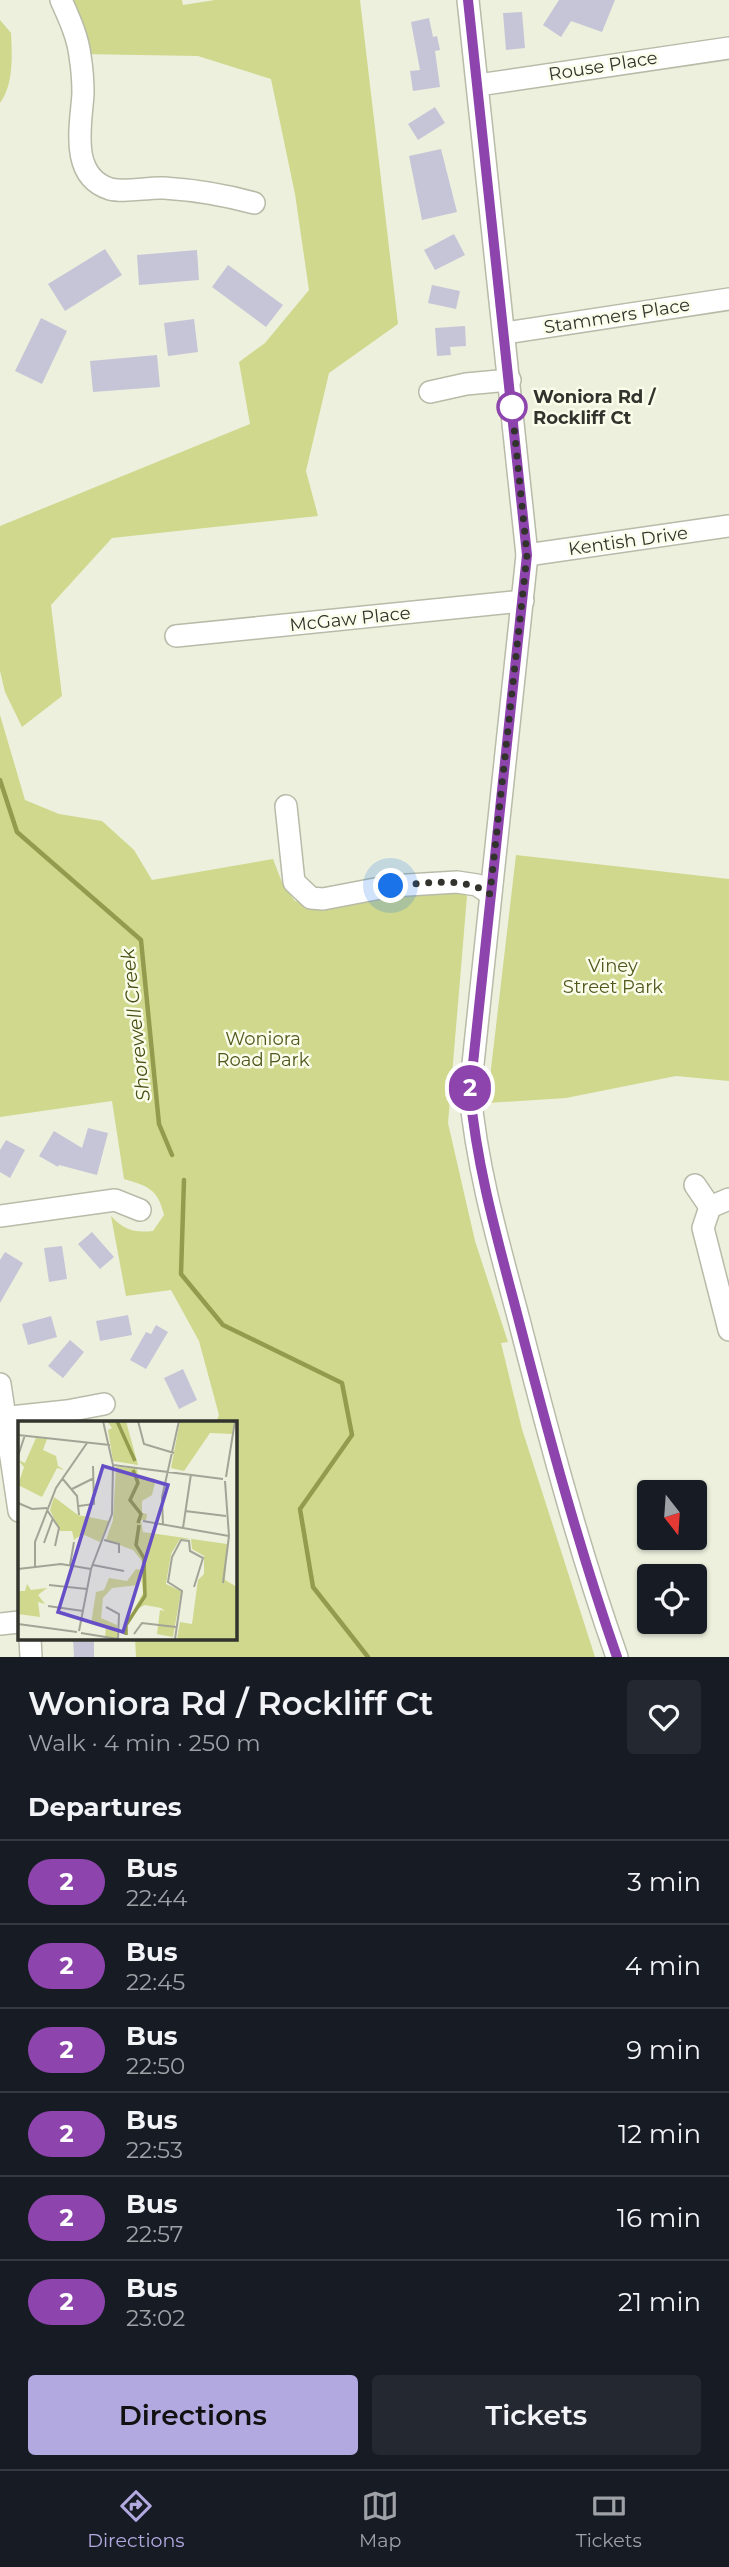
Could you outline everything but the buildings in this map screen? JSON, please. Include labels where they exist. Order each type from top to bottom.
[{"type":"street","points":[[61,0],[80,54],[83,90],[79,143],[81,158],[91,178],[110,188],[163,188],[218,194],[254,202]]},
{"type":"street","points":[[468,0],[527,555],[470,1092],[472,1122],[483,1181],[547,1431],[599,1607],[617,1657]]},
{"type":"street","name":"Rouse Place","points":[[478,85],[729,48]]},
{"type":"street","name":"Stammers Place","points":[[505,333],[729,299]]},
{"type":"street","points":[[430,392],[466,384],[510,380]]},
{"type":"street","name":"Kentish Drive","points":[[527,555],[729,526]]},
{"type":"street","name":"McGaw Place","points":[[176,636],[523,601]]},
{"type":"street","points":[[286,806],[294,882],[311,898],[323,899],[391,886],[457,882],[477,885],[490,894]]},
{"type":"street","points":[[695,1185],[720,1203],[703,1228],[729,1330]]},
{"type":"street","points":[[0,1216],[115,1200],[140,1210]]},
{"type":"street","points":[[0,1384],[18,1505]]},
{"type":"street","points":[[3,1418],[104,1404]]},
{"type":"street","points":[[0,1624],[18,1622]]},
{"type":"green space","points":[[61,0],[182,0],[183,5],[215,0],[360,0],[398,324],[329,373],[306,471],[318,516],[112,538],[51,605],[62,696],[22,727],[5,692],[0,671],[0,526],[250,424],[239,362],[265,343],[309,290],[295,194],[271,79],[198,56],[80,54]]},
{"type":"green space","points":[[0,20],[11,33],[12,51],[8,87],[0,103]]},
{"type":"green space","name":"Woniora Road Park","points":[[0,715],[25,800],[59,814],[102,821],[134,850],[152,880],[273,859],[283,885],[295,901],[315,905],[456,887],[467,896],[448,1123],[475,1241],[508,1342],[501,1343],[522,1429],[595,1657],[136,1657],[135,1640],[236,1640],[236,1421],[216,1421],[219,1415],[199,1341],[171,1290],[126,1296],[111,1216],[120,1225],[146,1232],[153,1231],[164,1215],[159,1199],[151,1190],[124,1179],[112,1101],[0,1117]]},
{"type":"green space","name":"Viney Street Park","points":[[516,855],[729,879],[729,1081],[676,1076],[566,1098],[487,1103]]},
{"type":"waterway","name":"Shorewell Creek","points":[[0,780],[17,832],[141,940],[159,1124],[172,1155]]},
{"type":"waterway","name":"Shorewell Creek","points":[[184,1180],[181,1274],[223,1325],[342,1383],[352,1435],[300,1509],[313,1587],[368,1657]]},
{"type":"bus line","name":"2","points":[[468,0],[527,555],[470,1092],[472,1122],[483,1181],[547,1431],[599,1607],[617,1657]]},
{"type":"place","name":"Woniora Rd / Rockliff Ct","points":[[512,407]]},
{"type":"route","points":[[391,886],[457,882],[477,885],[490,894],[527,555],[512,407]]}]
